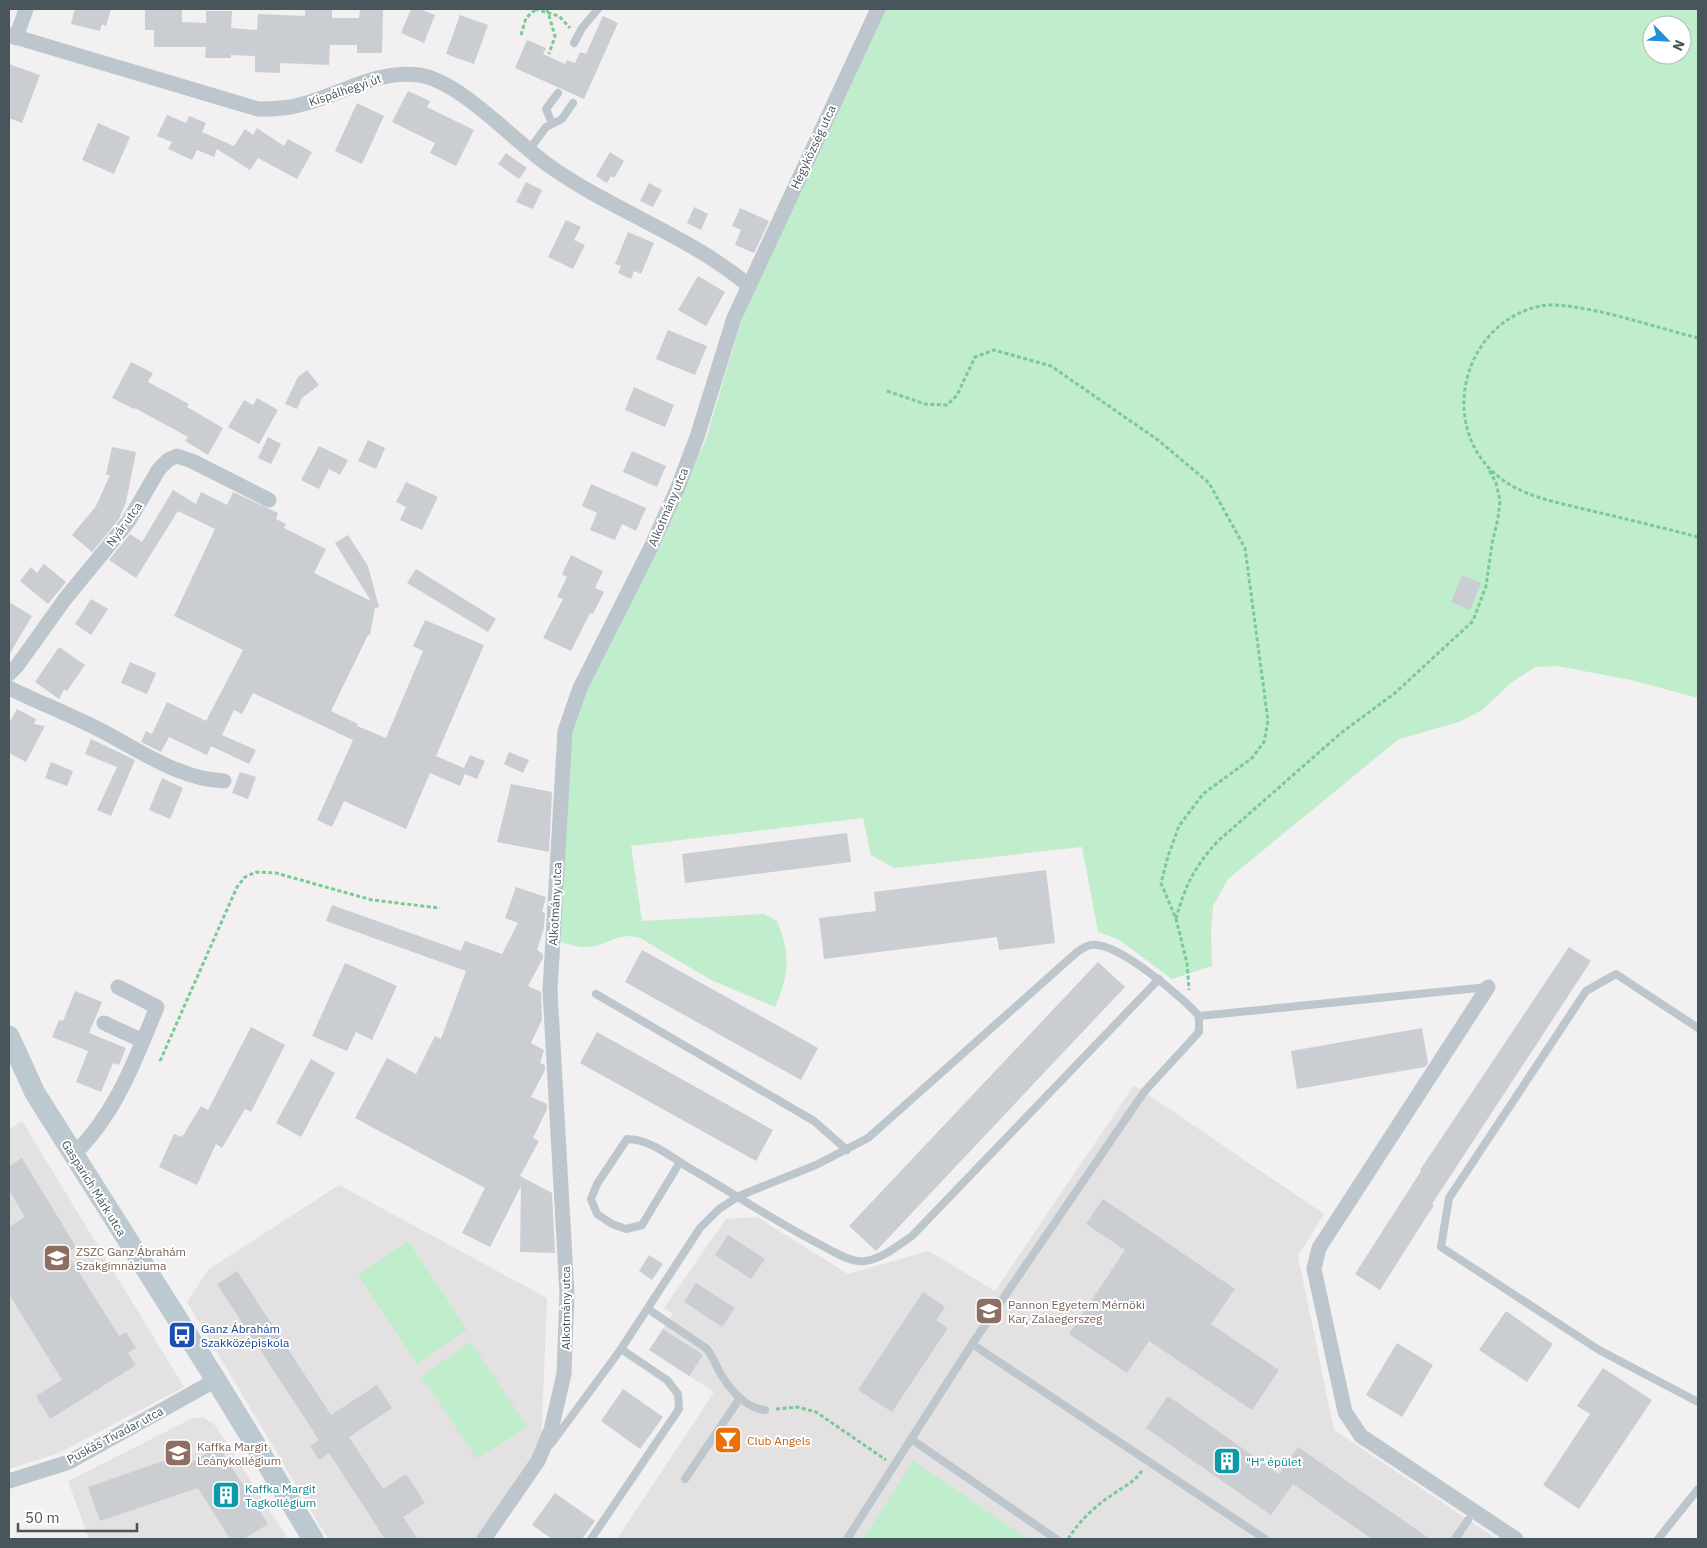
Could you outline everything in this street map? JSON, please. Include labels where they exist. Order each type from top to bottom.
[{"type":"street","points":[[12,36],[26,9]]},
{"type":"street","name":"Hegyközség utca","points":[[748,285],[878,9]]},
{"type":"street","name":"Kispálhegyi út","points":[[12,36],[258,109],[280,109],[301,105],[382,76],[420,75],[437,80],[456,92],[574,183],[621,210],[696,248],[748,285]]},
{"type":"street","name":"Alkotmány utca","points":[[484,1539],[538,1461],[551,1430],[559,1402],[567,1333],[567,1294],[550,991],[565,731],[580,688],[652,545],[678,487],[697,437],[734,318],[748,285]]},
{"type":"street","name":"Nyár utca","points":[[9,674],[17,666],[65,599],[128,522],[159,469],[168,460],[177,456],[192,461],[269,500]]},
{"type":"street","points":[[9,688],[102,731],[177,770],[204,780],[224,781]]},
{"type":"street","points":[[73,1155],[86,1143],[120,1095],[157,1007],[118,987]]},
{"type":"street","points":[[1488,987],[1318,1248],[1314,1269],[1345,1412],[1361,1436],[1516,1539]]},
{"type":"street","points":[[104,1023],[143,1041]]},
{"type":"street","name":"Gasparich Márk utca","points":[[9,1036],[35,1093],[216,1380],[313,1539]]},
{"type":"street","name":"Puskás Tivadar utca","points":[[9,1481],[68,1462],[216,1380]]},
{"type":"lane","points":[[574,43],[598,9]]},
{"type":"lane","points":[[552,123],[546,109],[558,93]]},
{"type":"lane","points":[[529,150],[546,127],[562,119],[573,103]]},
{"type":"lane","points":[[538,1461],[621,1349],[700,1228],[719,1209],[739,1196],[847,1150],[868,1138],[1077,952],[1091,944],[1104,946],[1121,953],[1159,979],[1190,1006],[1199,1016],[1199,1032],[1144,1092],[972,1344],[847,1539]]},
{"type":"lane","points":[[1698,1028],[1616,974],[1586,991],[1449,1198],[1441,1247],[1599,1350],[1698,1402]]},
{"type":"lane","points":[[680,1162],[642,1225],[626,1229],[612,1224],[597,1214],[592,1199],[597,1184],[627,1139],[640,1139],[680,1162],[739,1196],[805,1237],[839,1254],[865,1261],[882,1255],[912,1236],[1159,979]]},
{"type":"lane","points":[[1199,1016],[1488,987]]},
{"type":"lane","points":[[596,994],[814,1121],[847,1150]]},
{"type":"lane","points":[[648,1309],[706,1348],[712,1355],[722,1376],[740,1398],[755,1409],[765,1410]]},
{"type":"lane","points":[[972,1344],[1265,1539]]},
{"type":"lane","points":[[591,1539],[679,1409],[678,1394],[667,1380],[621,1349]]},
{"type":"lane","points":[[685,1480],[740,1398]]},
{"type":"lane","points":[[911,1439],[1056,1539]]},
{"type":"lane","points":[[1658,1539],[1698,1489]]},
{"type":"lane","points":[[1455,1539],[1468,1520]]},
{"type":"path","points":[[521,34],[526,18],[536,9],[547,10],[559,16],[579,34]]},
{"type":"path","points":[[547,10],[555,36],[550,54]]},
{"type":"path","points":[[1176,919],[1184,888],[1200,861],[1218,842],[1340,733],[1395,693],[1473,620],[1486,586],[1500,501],[1496,483],[1487,465],[1477,452],[1465,421],[1465,379],[1483,343],[1509,319],[1540,306],[1556,305],[1578,308],[1698,338]]},
{"type":"path","points":[[887,391],[925,404],[946,405],[957,395],[975,358],[994,350],[1051,366],[1158,440],[1209,483],[1245,548],[1268,722],[1264,742],[1252,758],[1203,794],[1179,826],[1161,883],[1176,919],[1187,963],[1190,1006]]},
{"type":"path","points":[[1487,465],[1513,487],[1534,495],[1698,537]]},
{"type":"path","points":[[160,1060],[237,887],[244,877],[256,872],[276,873],[372,900],[440,908]]},
{"type":"path","points":[[765,1410],[797,1407],[816,1412],[894,1465]]},
{"type":"path","points":[[1068,1539],[1077,1525],[1104,1500],[1141,1473]]},
{"type":"shaded area","name":"Pannon Egyetem Mérnöki Kar, Zalaegerszeg","points":[[1134,1085],[1324,1214],[1298,1256],[1334,1430],[1497,1539],[617,1539],[714,1392],[649,1350],[673,1314],[664,1308],[726,1219],[757,1217],[848,1274],[929,1251],[995,1291]]},
{"type":"shaded area","name":"ZSZC Ganz Ábrahám Szakgimnáziuma","points":[[22,1121],[184,1387],[59,1453],[9,1469],[9,1129]]},
{"type":"shaded area","points":[[339,1185],[547,1298],[541,1448],[475,1539],[328,1539],[187,1302],[209,1269]]},
{"type":"shaded area","name":"Kaffka Margit Leánykollégium","points":[[203,1417],[215,1425],[288,1539],[89,1539],[68,1481],[191,1419]]},
{"type":"green space","points":[[882,9],[1698,9],[1698,698],[1631,680],[1557,666],[1535,667],[1511,683],[1481,711],[1459,722],[1399,739],[1228,879],[1213,906],[1211,931],[1212,966],[1172,979],[1118,939],[1098,932],[1082,847],[894,868],[871,855],[863,818],[631,846],[642,921],[764,914],[777,921],[785,944],[786,964],[783,984],[775,1007],[711,980],[640,938],[625,936],[587,947],[557,941],[572,721],[705,442],[746,305]]},
{"type":"green space","points":[[408,1241],[467,1330],[417,1364],[358,1275]]},
{"type":"green space","points":[[471,1342],[527,1426],[477,1459],[421,1376]]},
{"type":"green space","points":[[913,1461],[1028,1539],[863,1539]]},
{"type":"building","points":[[75,9],[111,9],[106,26],[102,24],[100,31],[71,24]]},
{"type":"building","points":[[145,9],[182,9],[182,22],[206,23],[206,11],[232,11],[231,28],[257,30],[258,14],[305,16],[305,9],[332,9],[332,18],[359,18],[360,10],[383,10],[382,53],[357,53],[357,45],[330,45],[329,65],[280,63],[280,73],[255,72],[255,56],[231,55],[231,58],[205,58],[206,47],[154,47],[154,30],[145,30]]},
{"type":"building","points":[[411,9],[419,9],[435,15],[424,43],[401,33]]},
{"type":"building","points":[[460,15],[488,25],[474,64],[446,54]]},
{"type":"building","points":[[603,16],[618,23],[584,99],[515,68],[527,40],[546,48],[543,54],[565,64],[567,60],[575,63],[580,52],[586,54]]},
{"type":"building","points":[[9,64],[40,75],[22,123],[9,118]]},
{"type":"building","points":[[408,91],[430,101],[427,107],[474,130],[456,166],[430,153],[435,143],[392,122]]},
{"type":"building","points":[[357,103],[384,116],[362,164],[335,151]]},
{"type":"building","points":[[167,115],[186,123],[189,116],[206,123],[202,132],[234,146],[245,129],[253,135],[257,128],[284,146],[288,139],[312,152],[297,179],[258,158],[250,170],[217,149],[214,157],[197,150],[192,160],[168,149],[172,142],[157,136]]},
{"type":"building","points":[[98,123],[130,137],[114,174],[82,160]]},
{"type":"building","points":[[610,152],[624,161],[614,178],[611,176],[607,183],[596,176]]},
{"type":"building","points":[[506,153],[527,168],[519,179],[498,164]]},
{"type":"building","points":[[526,182],[542,190],[533,209],[516,202]]},
{"type":"building","points":[[649,183],[662,190],[653,207],[640,201]]},
{"type":"building","points":[[694,207],[708,214],[701,230],[687,223]]},
{"type":"building","points":[[740,208],[769,221],[754,253],[735,245],[741,230],[732,226]]},
{"type":"building","points":[[566,220],[581,227],[574,240],[585,245],[573,269],[548,257]]},
{"type":"building","points":[[628,232],[654,243],[641,274],[634,271],[631,279],[618,273],[621,266],[615,264]]},
{"type":"building","points":[[698,276],[725,292],[706,326],[678,310]]},
{"type":"building","points":[[668,330],[707,346],[695,375],[656,359]]},
{"type":"building","points":[[131,362],[153,373],[148,382],[189,404],[187,407],[223,428],[208,455],[185,441],[188,437],[135,408],[112,398]]},
{"type":"building","points":[[307,370],[319,385],[302,398],[297,409],[285,404],[298,377]]},
{"type":"building","points":[[634,387],[674,405],[665,427],[625,410]]},
{"type":"building","points":[[257,398],[278,410],[259,444],[228,427],[244,400],[253,405]]},
{"type":"building","points":[[268,437],[281,444],[271,464],[258,458]]},
{"type":"building","points":[[368,440],[385,448],[376,469],[358,461]]},
{"type":"building","points":[[319,446],[348,460],[340,475],[329,469],[319,489],[301,480]]},
{"type":"building","points":[[112,447],[136,452],[126,502],[119,519],[92,552],[72,535],[96,506],[110,475],[106,475]]},
{"type":"building","points":[[632,451],[666,466],[657,487],[623,472]]},
{"type":"building","points":[[406,482],[438,497],[422,530],[400,520],[406,507],[396,502]]},
{"type":"building","points":[[591,484],[646,508],[636,531],[622,524],[615,540],[590,530],[597,513],[582,506]]},
{"type":"building","points":[[173,490],[196,504],[201,492],[227,505],[233,492],[278,513],[276,519],[286,524],[284,528],[326,549],[314,573],[371,601],[335,543],[348,535],[368,566],[379,607],[375,608],[370,635],[368,635],[331,711],[358,724],[357,726],[386,738],[423,651],[413,646],[425,620],[484,645],[436,756],[464,768],[470,755],[485,761],[477,779],[465,774],[460,786],[430,773],[406,829],[344,801],[332,827],[317,820],[353,740],[253,693],[242,714],[234,710],[222,735],[256,750],[249,764],[211,746],[207,755],[169,737],[161,752],[141,742],[146,731],[152,734],[167,702],[206,721],[243,650],[174,616],[215,529],[178,511],[136,578],[109,560],[130,534],[142,542]]},
{"type":"building","points":[[571,555],[603,571],[595,588],[604,592],[593,614],[590,613],[571,651],[543,638],[563,599],[557,597],[567,577],[562,574]]},
{"type":"building","points":[[44,564],[66,582],[48,604],[20,581],[31,567],[37,573]]},
{"type":"building","points":[[416,569],[496,619],[488,632],[407,583]]},
{"type":"building","points":[[1462,575],[1481,583],[1470,610],[1451,602]]},
{"type":"building","points":[[91,599],[108,609],[91,635],[75,624]]},
{"type":"building","points":[[9,602],[32,616],[9,655]]},
{"type":"building","points":[[59,647],[85,665],[59,699],[35,682]]},
{"type":"building","points":[[130,662],[156,673],[147,694],[121,683]]},
{"type":"building","points":[[17,709],[36,719],[34,724],[45,726],[26,762],[9,753],[9,723]]},
{"type":"building","points":[[91,739],[135,760],[111,816],[97,810],[117,767],[85,754]]},
{"type":"building","points":[[509,752],[529,760],[523,773],[504,764]]},
{"type":"building","points":[[51,762],[73,771],[67,786],[45,778]]},
{"type":"building","points":[[240,772],[256,777],[248,799],[232,793]]},
{"type":"building","points":[[162,778],[183,788],[170,819],[149,810]]},
{"type":"building","points":[[511,784],[552,792],[549,852],[497,842]]},
{"type":"building","points":[[847,833],[851,862],[685,883],[682,854]]},
{"type":"building","points":[[1046,870],[1055,943],[999,950],[997,937],[824,959],[819,918],[876,911],[874,892]]},
{"type":"building","points":[[516,887],[546,897],[542,912],[545,913],[544,928],[537,950],[543,954],[543,958],[528,986],[541,992],[542,1020],[531,1043],[544,1050],[540,1063],[545,1065],[545,1070],[531,1097],[547,1104],[547,1109],[533,1138],[539,1141],[520,1176],[552,1193],[555,1253],[520,1252],[521,1186],[490,1247],[462,1233],[485,1188],[355,1118],[387,1058],[416,1074],[435,1036],[441,1039],[466,971],[326,921],[332,905],[461,951],[465,941],[502,954],[518,923],[505,918]]},
{"type":"building","points":[[1569,947],[1591,961],[1432,1204],[1434,1205],[1380,1290],[1355,1274],[1420,1170]]},
{"type":"building","points":[[642,950],[818,1048],[801,1080],[625,982]]},
{"type":"building","points":[[1098,962],[1125,987],[876,1251],[849,1226]]},
{"type":"building","points":[[345,963],[397,986],[372,1040],[356,1032],[347,1051],[312,1036]]},
{"type":"building","points":[[75,991],[102,1002],[89,1033],[126,1048],[119,1065],[113,1063],[101,1092],[76,1082],[88,1051],[52,1037],[59,1020],[63,1021]]},
{"type":"building","points":[[251,1027],[285,1045],[251,1112],[245,1109],[222,1148],[216,1144],[197,1185],[159,1167],[174,1134],[182,1137],[201,1106],[208,1110]]},
{"type":"building","points":[[1422,1028],[1428,1063],[1425,1067],[1297,1089],[1291,1051]]},
{"type":"building","points":[[597,1032],[773,1130],[756,1161],[580,1063]]},
{"type":"building","points":[[311,1059],[335,1073],[301,1137],[276,1123]]},
{"type":"building","points":[[22,1158],[76,1247],[67,1253],[119,1336],[126,1332],[136,1348],[128,1353],[136,1365],[50,1419],[36,1396],[62,1380],[9,1294],[9,1227],[25,1217],[9,1190],[9,1166]]},
{"type":"building","points":[[1103,1199],[1235,1289],[1211,1324],[1279,1370],[1252,1410],[1149,1341],[1127,1373],[1069,1334],[1125,1250],[1086,1224]]},
{"type":"building","points":[[728,1235],[765,1259],[751,1279],[715,1255]]},
{"type":"building","points":[[649,1255],[663,1264],[652,1280],[639,1271]]},
{"type":"building","points":[[237,1271],[331,1415],[377,1385],[392,1408],[349,1437],[383,1489],[406,1474],[425,1503],[403,1517],[418,1539],[385,1539],[329,1453],[319,1460],[310,1446],[319,1440],[217,1284]]},
{"type":"building","points":[[696,1283],[735,1308],[722,1327],[684,1302]]},
{"type":"building","points":[[923,1292],[945,1307],[936,1320],[948,1328],[892,1412],[858,1390]]},
{"type":"building","points":[[1506,1311],[1553,1344],[1527,1382],[1479,1350]]},
{"type":"building","points":[[663,1329],[703,1355],[689,1376],[649,1350]]},
{"type":"building","points":[[1397,1343],[1433,1365],[1402,1417],[1366,1395]]},
{"type":"building","points":[[1603,1368],[1652,1400],[1579,1509],[1543,1485],[1590,1414],[1577,1406]]},
{"type":"building","points":[[623,1389],[663,1417],[640,1449],[601,1421]]},
{"type":"building","name":"\"H\" épület","points":[[1168,1396],[1279,1474],[1298,1447],[1430,1539],[1372,1539],[1293,1484],[1271,1515],[1146,1428]]},
{"type":"building","points":[[218,1446],[268,1524],[244,1539],[230,1539],[198,1488],[100,1521],[88,1487],[178,1456],[182,1468]]},
{"type":"building","points":[[555,1493],[595,1521],[582,1539],[552,1539],[532,1525]]},
{"type":"place","name":"ZSZC Ganz Ábrahám Szakgimnáziuma","points":[[57,1258]]},
{"type":"place","name":"Pannon Egyetem Mérnöki Kar, Zalaegerszeg","points":[[989,1311]]},
{"type":"place","name":"Ganz Ábrahám Szakközépiskola","points":[[182,1335]]},
{"type":"place","name":"Club Angels","points":[[728,1440]]},
{"type":"place","name":"Kaffka Margit Leánykollégium","points":[[178,1453]]},
{"type":"place","name":"\"H\" épület","points":[[1227,1461]]},
{"type":"place","name":"Kaffka Margit Tagkollégium","points":[[226,1495]]}]
